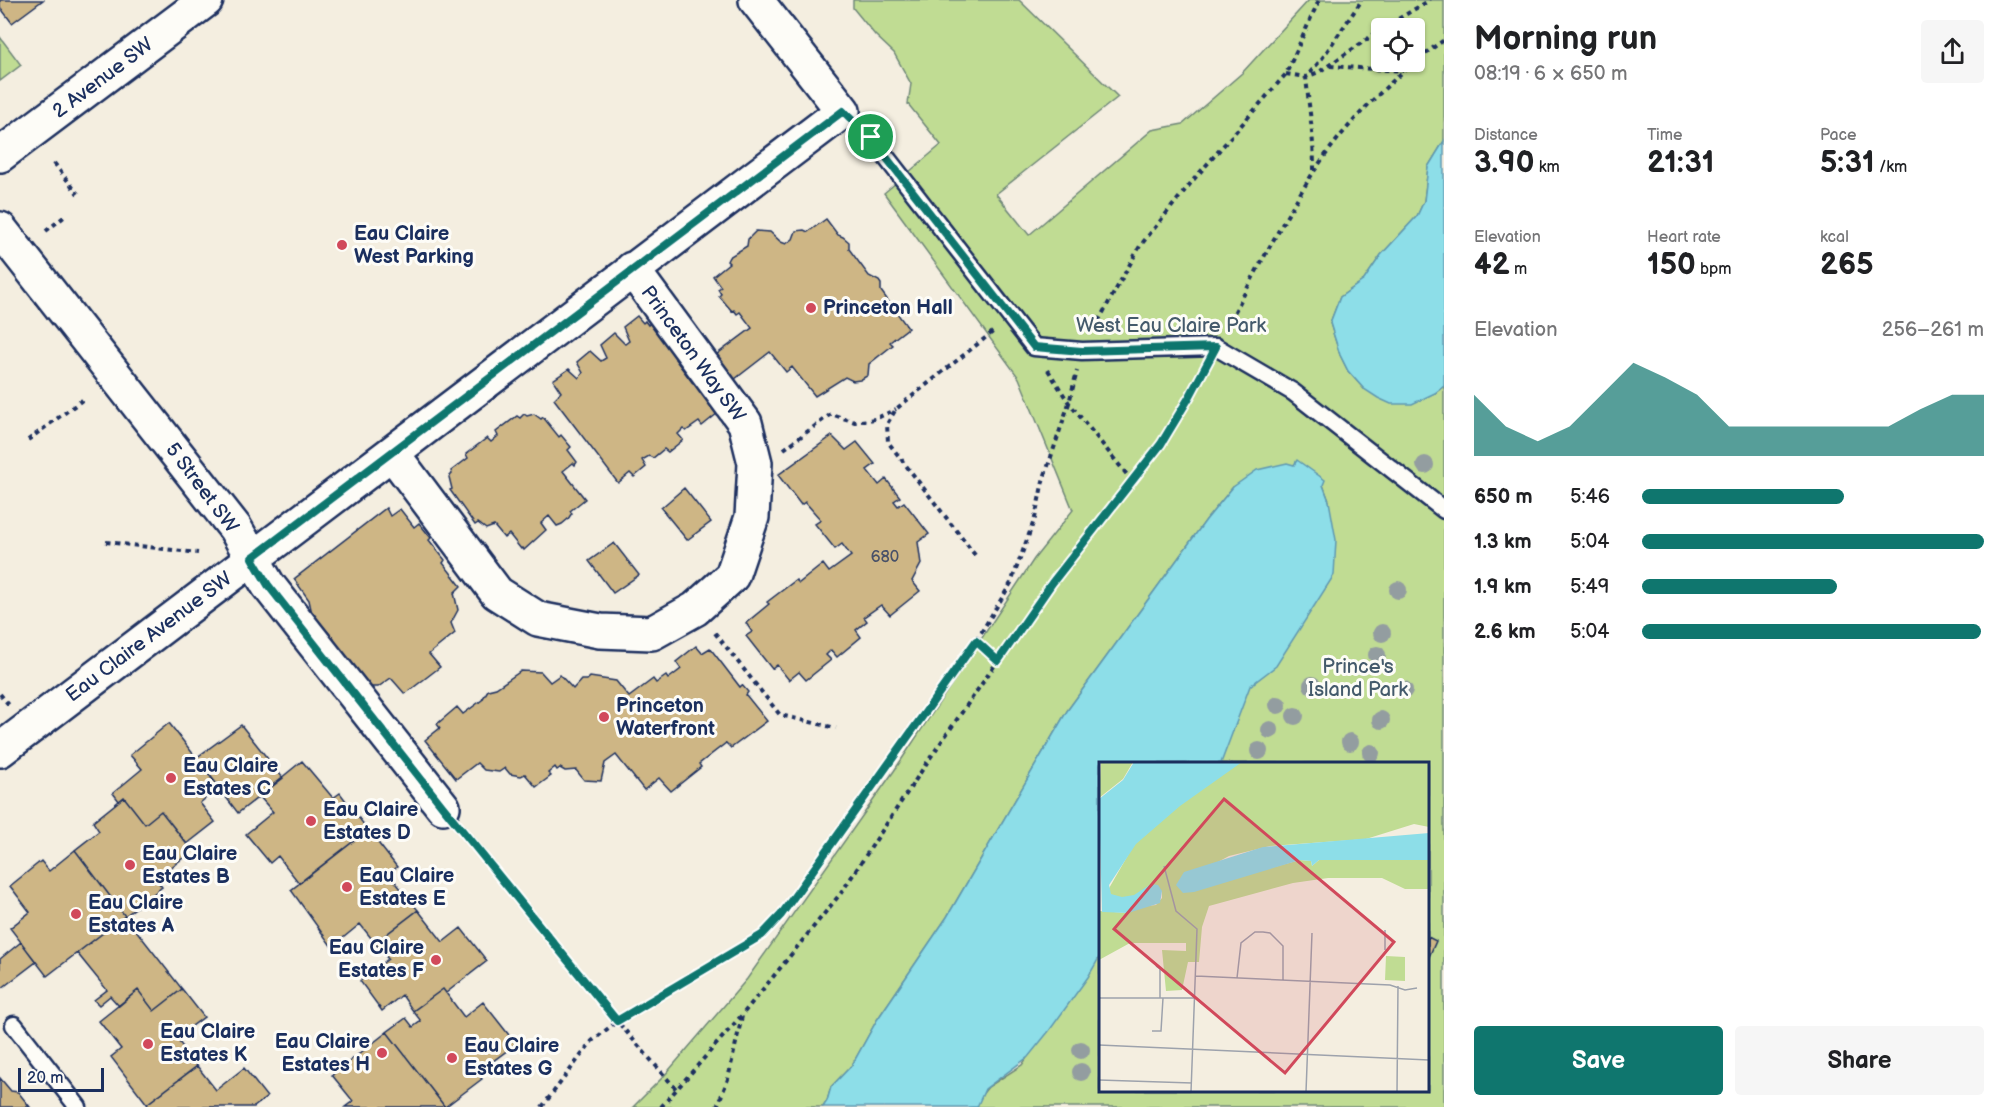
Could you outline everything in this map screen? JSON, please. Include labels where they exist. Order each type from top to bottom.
[{"type":"street","name":"2 Avenue SW","points":[[0,155],[206,0]]},
{"type":"street","points":[[756,0],[843,111]]},
{"type":"street","name":"Eau Claire Avenue SW","points":[[0,750],[843,111]]},
{"type":"street","name":"5 Street SW","points":[[0,229],[235,528],[268,585],[443,807]]},
{"type":"street","name":"Princeton Way SW","points":[[392,453],[497,593],[538,619],[600,632],[652,633],[695,609],[732,576],[752,517],[755,463],[753,452],[745,423],[632,269]]},
{"type":"lane","points":[[843,111],[871,137],[1034,347],[1082,351],[1216,347],[1293,392],[1444,510]]},
{"type":"lane","points":[[14,1025],[78,1107]]},
{"type":"path","points":[[542,1107],[592,1041],[617,1021],[762,935],[781,915],[976,641],[1011,583],[1035,518],[1043,481],[1069,403],[1082,351],[1140,246],[1194,178],[1286,74],[1319,0]]},
{"type":"path","points":[[1314,171],[1313,128],[1306,77],[1321,60],[1362,0]]},
{"type":"path","points":[[1400,18],[1430,0]]},
{"type":"path","points":[[1286,74],[1306,77],[1328,66],[1371,37]]},
{"type":"path","points":[[1425,55],[1444,40]]},
{"type":"path","points":[[1328,66],[1371,69]]},
{"type":"path","points":[[661,1107],[742,1015],[841,893],[928,761],[1052,583],[1161,444],[1190,396],[1314,171],[1342,134],[1403,72]]},
{"type":"path","points":[[54,163],[78,194]]},
{"type":"path","points":[[46,231],[65,216]]},
{"type":"path","points":[[753,452],[785,449],[831,414],[855,422],[875,419],[896,409],[1011,317]]},
{"type":"path","points":[[1034,347],[1069,403],[1132,481]]},
{"type":"path","points":[[28,440],[85,398]]},
{"type":"path","points":[[896,409],[887,424],[888,442],[975,555]]},
{"type":"path","points":[[106,542],[198,554]]},
{"type":"path","points":[[695,609],[780,715],[837,728]]},
{"type":"path","points":[[976,641],[998,661]]},
{"type":"path","points":[[0,694],[8,704]]},
{"type":"path","points":[[443,807],[617,1021],[677,1090]]},
{"type":"path","points":[[717,1107],[728,1078],[742,1015]]},
{"type":"green space","name":"West Eau Claire Park","points":[[853,0],[1019,0],[1118,97],[996,194],[1029,235],[1152,130],[1183,124],[1242,73],[1309,0],[1444,0],[1444,141],[1428,167],[1424,201],[1417,216],[1381,255],[1364,280],[1340,297],[1330,323],[1340,355],[1348,371],[1364,389],[1435,393],[1444,386],[1444,1107],[972,1107],[988,1087],[1022,1065],[1099,953],[1099,1092],[1429,1092],[1429,762],[1209,762],[1329,501],[1323,485],[1294,465],[1233,487],[1206,520],[1067,711],[947,917],[877,1020],[852,1065],[831,1087],[823,1107],[633,1107],[664,1076],[747,979],[894,771],[1034,559],[1073,510],[1019,378],[884,193],[941,145],[908,104],[911,84],[894,53],[875,35],[853,8]]},
{"type":"green space","points":[[0,37],[21,65],[0,81]]},
{"type":"water","points":[[1444,141],[1444,386],[1412,404],[1391,404],[1364,389],[1348,371],[1340,355],[1330,323],[1340,297],[1364,280],[1381,255],[1417,216],[1424,201],[1428,167]]},
{"type":"water","points":[[1297,460],[1325,480],[1323,485],[1329,501],[1336,540],[1334,575],[1276,666],[1250,686],[1221,762],[1099,762],[1099,958],[1049,1031],[1028,1057],[985,1089],[977,1107],[823,1107],[831,1087],[852,1065],[877,1020],[947,917],[1067,711],[1206,520],[1233,487],[1257,470],[1287,463],[1294,465]]},
{"type":"building","points":[[0,0],[43,0],[12,23],[0,7]]},
{"type":"building","name":"Princeton Hall","points":[[826,219],[838,235],[849,242],[849,249],[869,276],[879,281],[881,291],[908,328],[890,342],[893,345],[869,364],[868,375],[853,381],[845,377],[815,396],[792,367],[786,372],[770,352],[735,379],[716,355],[752,328],[740,312],[737,314],[734,310],[732,311],[719,296],[721,294],[718,289],[721,287],[713,276],[729,263],[727,261],[729,257],[747,246],[748,239],[756,231],[770,232],[786,244],[793,239],[796,231],[808,232]]},
{"type":"building","points":[[637,316],[643,323],[645,321],[648,325],[650,323],[655,330],[658,328],[678,356],[675,359],[692,382],[696,379],[713,400],[709,403],[718,413],[702,426],[699,422],[686,431],[683,429],[678,434],[683,440],[668,452],[664,449],[653,458],[649,456],[642,460],[646,467],[634,477],[630,473],[618,483],[554,399],[561,392],[553,380],[569,369],[579,378],[583,373],[577,362],[590,351],[601,361],[606,358],[600,345],[614,333],[625,344],[629,341],[623,327]]},
{"type":"building","points":[[524,414],[527,416],[534,414],[541,419],[543,417],[559,437],[561,435],[571,447],[568,450],[577,462],[563,471],[585,499],[570,511],[572,513],[562,524],[557,526],[549,516],[541,523],[546,530],[524,550],[509,534],[504,538],[494,526],[486,529],[478,523],[475,525],[450,490],[452,489],[449,477],[452,474],[451,471],[468,458],[466,454],[487,438],[491,442],[498,436],[496,432],[517,416],[520,418]]},
{"type":"building","points":[[832,436],[846,450],[857,442],[875,464],[867,470],[879,485],[886,479],[900,497],[894,501],[898,506],[904,502],[929,534],[918,542],[921,564],[912,581],[920,591],[890,615],[881,605],[864,617],[867,621],[856,630],[861,637],[837,657],[831,650],[826,655],[831,660],[806,680],[799,672],[789,680],[777,665],[772,669],[746,636],[752,632],[746,623],[769,604],[767,602],[796,580],[799,583],[823,564],[829,572],[851,556],[842,544],[835,549],[815,524],[821,520],[805,502],[801,505],[778,475]]},
{"type":"building","points":[[684,488],[711,522],[687,540],[661,508]]},
{"type":"building","points":[[386,508],[390,516],[400,509],[414,527],[419,523],[445,560],[443,563],[461,586],[454,593],[458,610],[451,623],[455,633],[429,654],[440,667],[405,694],[391,678],[378,687],[370,687],[312,614],[309,600],[294,579]]},
{"type":"building","points":[[614,543],[639,575],[613,593],[589,561]]},
{"type":"building","name":"Princeton Waterfront","points":[[696,646],[702,653],[710,648],[740,687],[742,685],[748,692],[746,695],[767,721],[731,748],[726,743],[699,764],[701,767],[671,791],[659,778],[644,790],[616,755],[605,763],[601,781],[584,780],[576,770],[565,771],[560,768],[557,770],[555,767],[548,773],[551,776],[536,787],[525,774],[521,776],[510,774],[505,768],[499,772],[484,770],[477,763],[456,779],[425,740],[440,728],[437,724],[457,707],[463,714],[482,700],[488,690],[496,688],[521,671],[541,672],[550,682],[560,675],[573,689],[581,680],[587,680],[590,677],[616,681],[629,697],[653,679],[656,683],[666,676],[668,679],[681,669],[676,662]]},
{"type":"building","name":"Eau Claire Estates C","points":[[169,723],[219,787],[200,803],[215,822],[187,844],[161,811],[145,824],[124,797],[119,801],[113,793],[142,769],[130,755]]},
{"type":"building","points":[[241,725],[283,778],[238,813],[196,758]]},
{"type":"building","name":"Eau Claire Estates D","points":[[302,761],[333,798],[340,793],[368,830],[299,883],[278,856],[270,863],[246,834],[273,812],[259,796]]},
{"type":"building","name":"Eau Claire Estates B","points":[[124,797],[145,824],[161,811],[192,851],[156,879],[162,887],[125,916],[75,850],[99,831],[93,822]]},
{"type":"building","name":"Eau Claire Estates E","points":[[368,830],[397,867],[389,874],[418,910],[375,943],[360,924],[332,947],[291,890]]},
{"type":"building","name":"Eau Claire Estates A","points":[[75,850],[125,916],[47,976],[10,928],[30,912],[10,886],[41,861],[49,871]]},
{"type":"building","name":"Eau Claire Estates F","points":[[418,910],[443,942],[461,928],[487,961],[446,993],[443,989],[413,1011],[402,995],[382,1011],[360,981],[388,959],[375,943]]},
{"type":"building","points":[[125,916],[182,989],[154,1011],[138,990],[119,1006],[110,996],[99,1005],[94,1000],[107,990],[77,953]]},
{"type":"building","points":[[1429,938],[1436,941],[1429,957]]},
{"type":"building","points":[[21,942],[36,962],[2,988],[0,959]]},
{"type":"building","name":"Eau Claire Estates K","points":[[182,989],[204,1017],[176,1038],[197,1066],[147,1104],[111,1057],[121,1049],[99,1021],[138,990],[154,1011]]},
{"type":"building","name":"Eau Claire Estates G","points":[[443,989],[464,1017],[483,1002],[516,1044],[477,1073],[482,1079],[445,1107],[387,1032],[406,1018],[413,1027],[421,1021],[413,1011]]},
{"type":"building","name":"Eau Claire Estates H","points":[[387,1032],[445,1107],[345,1107],[353,1101],[332,1075]]},
{"type":"building","points":[[197,1066],[216,1090],[244,1068],[267,1097],[254,1107],[149,1107],[147,1104]]},
{"type":"building","points":[[0,1078],[11,1091],[18,1092],[30,1107],[0,1107]]},
{"type":"place","name":"Eau Claire West Parking","points":[[342,245]]},
{"type":"place","name":"Princeton Hall","points":[[811,308]]},
{"type":"place","name":"Princeton Waterfront","points":[[604,717]]},
{"type":"place","name":"Eau Claire Estates C","points":[[171,778]]},
{"type":"place","name":"Eau Claire Estates D","points":[[311,821]]},
{"type":"place","name":"Eau Claire Estates B","points":[[130,865]]},
{"type":"place","name":"Eau Claire Estates E","points":[[347,887]]},
{"type":"place","name":"Eau Claire Estates A","points":[[76,914]]},
{"type":"place","name":"Eau Claire Estates F","points":[[436,960]]},
{"type":"place","name":"Eau Claire Estates K","points":[[148,1044]]},
{"type":"place","name":"Eau Claire Estates H","points":[[382,1053]]},
{"type":"place","name":"Eau Claire Estates G","points":[[452,1058]]},
{"type":"route","points":[[843,111],[871,137],[1034,347],[1082,351],[1177,350],[1216,347],[1161,444],[1052,583],[998,661],[976,641],[781,915],[762,935],[617,1021],[399,752],[268,585],[252,558],[843,111]]},
{"type":"park label","name":"Prince's Island Park","points":[[1358,678]]}]
